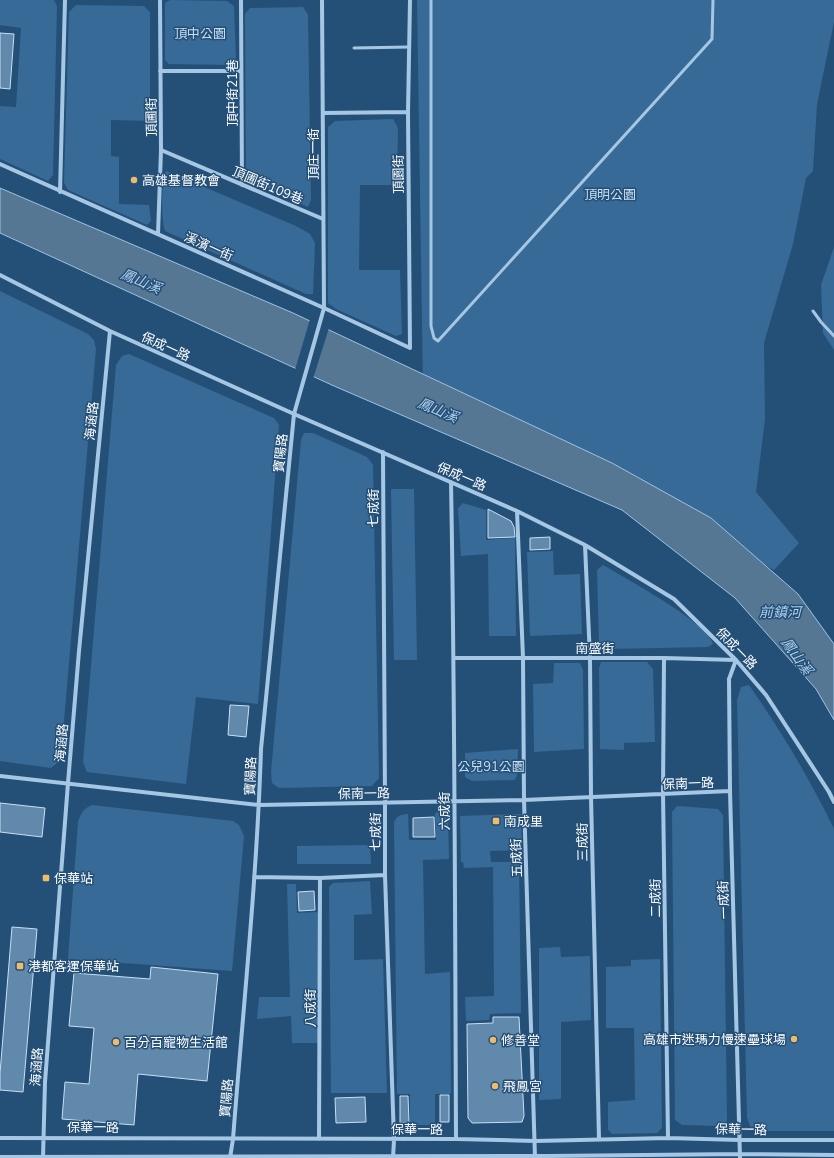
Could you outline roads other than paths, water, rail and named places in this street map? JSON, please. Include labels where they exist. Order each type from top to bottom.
[{"type":"street","points":[[60,192],[65,0]]},
{"type":"street","name":"頂圃街","points":[[158,234],[161,150],[160,0]]},
{"type":"street","name":"頂中街21巷","points":[[241,0],[242,185]]},
{"type":"street","name":"頂庄一街","points":[[322,0],[324,308]]},
{"type":"street","name":"頂園街","points":[[410,0],[408,112],[410,348]]},
{"type":"street","points":[[160,71],[242,71]]},
{"type":"street","points":[[322,113],[408,112]]},
{"type":"street","name":"頂圃街109巷","points":[[161,150],[323,219]]},
{"type":"street","name":"溪濱一街","points":[[0,164],[60,192],[324,308],[410,348]]},
{"type":"street","name":"保成一路","points":[[0,276],[110,331],[294,414],[517,511],[585,545],[674,599],[736,660],[766,695],[834,802]]},
{"type":"street","name":"寶陽路","points":[[230,1158],[233,1138],[260,805],[261,749],[294,414],[324,308]]},
{"type":"street","name":"海涵路","points":[[43,1157],[45,1082],[68,783],[110,331]]},
{"type":"street","name":"七成街","points":[[383,452],[384,875],[394,1140],[393,1157]]},
{"type":"street","name":"六成街","points":[[451,482],[454,658],[456,1139]]},
{"type":"street","name":"五成街","points":[[517,511],[523,658],[524,800],[535,1157]]},
{"type":"street","name":"三成街","points":[[585,545],[590,658],[591,797],[599,1139]]},
{"type":"street","name":"南盛街","points":[[454,658],[664,658],[736,660]]},
{"type":"street","name":"二成街","points":[[664,658],[663,794],[668,1138]]},
{"type":"street","name":"一成街","points":[[736,660],[729,679],[730,791],[740,1156]]},
{"type":"street","name":"保南一路","points":[[0,776],[260,805],[524,800],[730,791]]},
{"type":"street","points":[[254,877],[320,878],[384,875]]},
{"type":"street","name":"八成街","points":[[319,1139],[320,878]]},
{"type":"street","name":"保華一路","points":[[0,1138],[456,1139],[535,1141],[668,1138],[834,1140]]},
{"type":"street","name":"保華一路","points":[[0,1157],[230,1158],[834,1155]]},
{"type":"lane","points":[[431,0],[431,326],[434,338],[438,342],[712,39],[713,0]]},
{"type":"lane","points":[[354,48],[409,47]]},
{"type":"lane","points":[[814,311],[821,322],[834,336]]},
{"type":"water","name":"前鎮河","points":[[0,188],[293,313],[612,463],[711,518],[798,594],[834,644],[834,720],[816,689],[735,598],[622,510],[334,386],[0,233]]},
{"type":"place","name":"高雄基督教會","points":[[134,180]]},
{"type":"place","name":"南成里","points":[[496,821]]},
{"type":"place","name":"保華站","points":[[46,878]]},
{"type":"place","name":"港都客運保華站","points":[[20,966]]},
{"type":"place","name":"高雄市迷瑪力慢速壘球場","points":[[794,1039]]},
{"type":"place","name":"修善堂","points":[[493,1040]]},
{"type":"place","name":"百分百寵物生活館","points":[[116,1042]]},
{"type":"place","name":"飛鳳宮","points":[[495,1086]]},
{"type":"park label","name":"頂中公園","points":[[200,33]]},
{"type":"park label","name":"頂明公園","points":[[610,194]]},
{"type":"park label","name":"公兒91公園","points":[[491,766]]},
{"type":"water label","name":"鳳山溪","points":[[141,281]]},
{"type":"water label","name":"鳳山溪","points":[[438,410]]},
{"type":"water label","name":"鳳山溪","points":[[797,656]]}]
